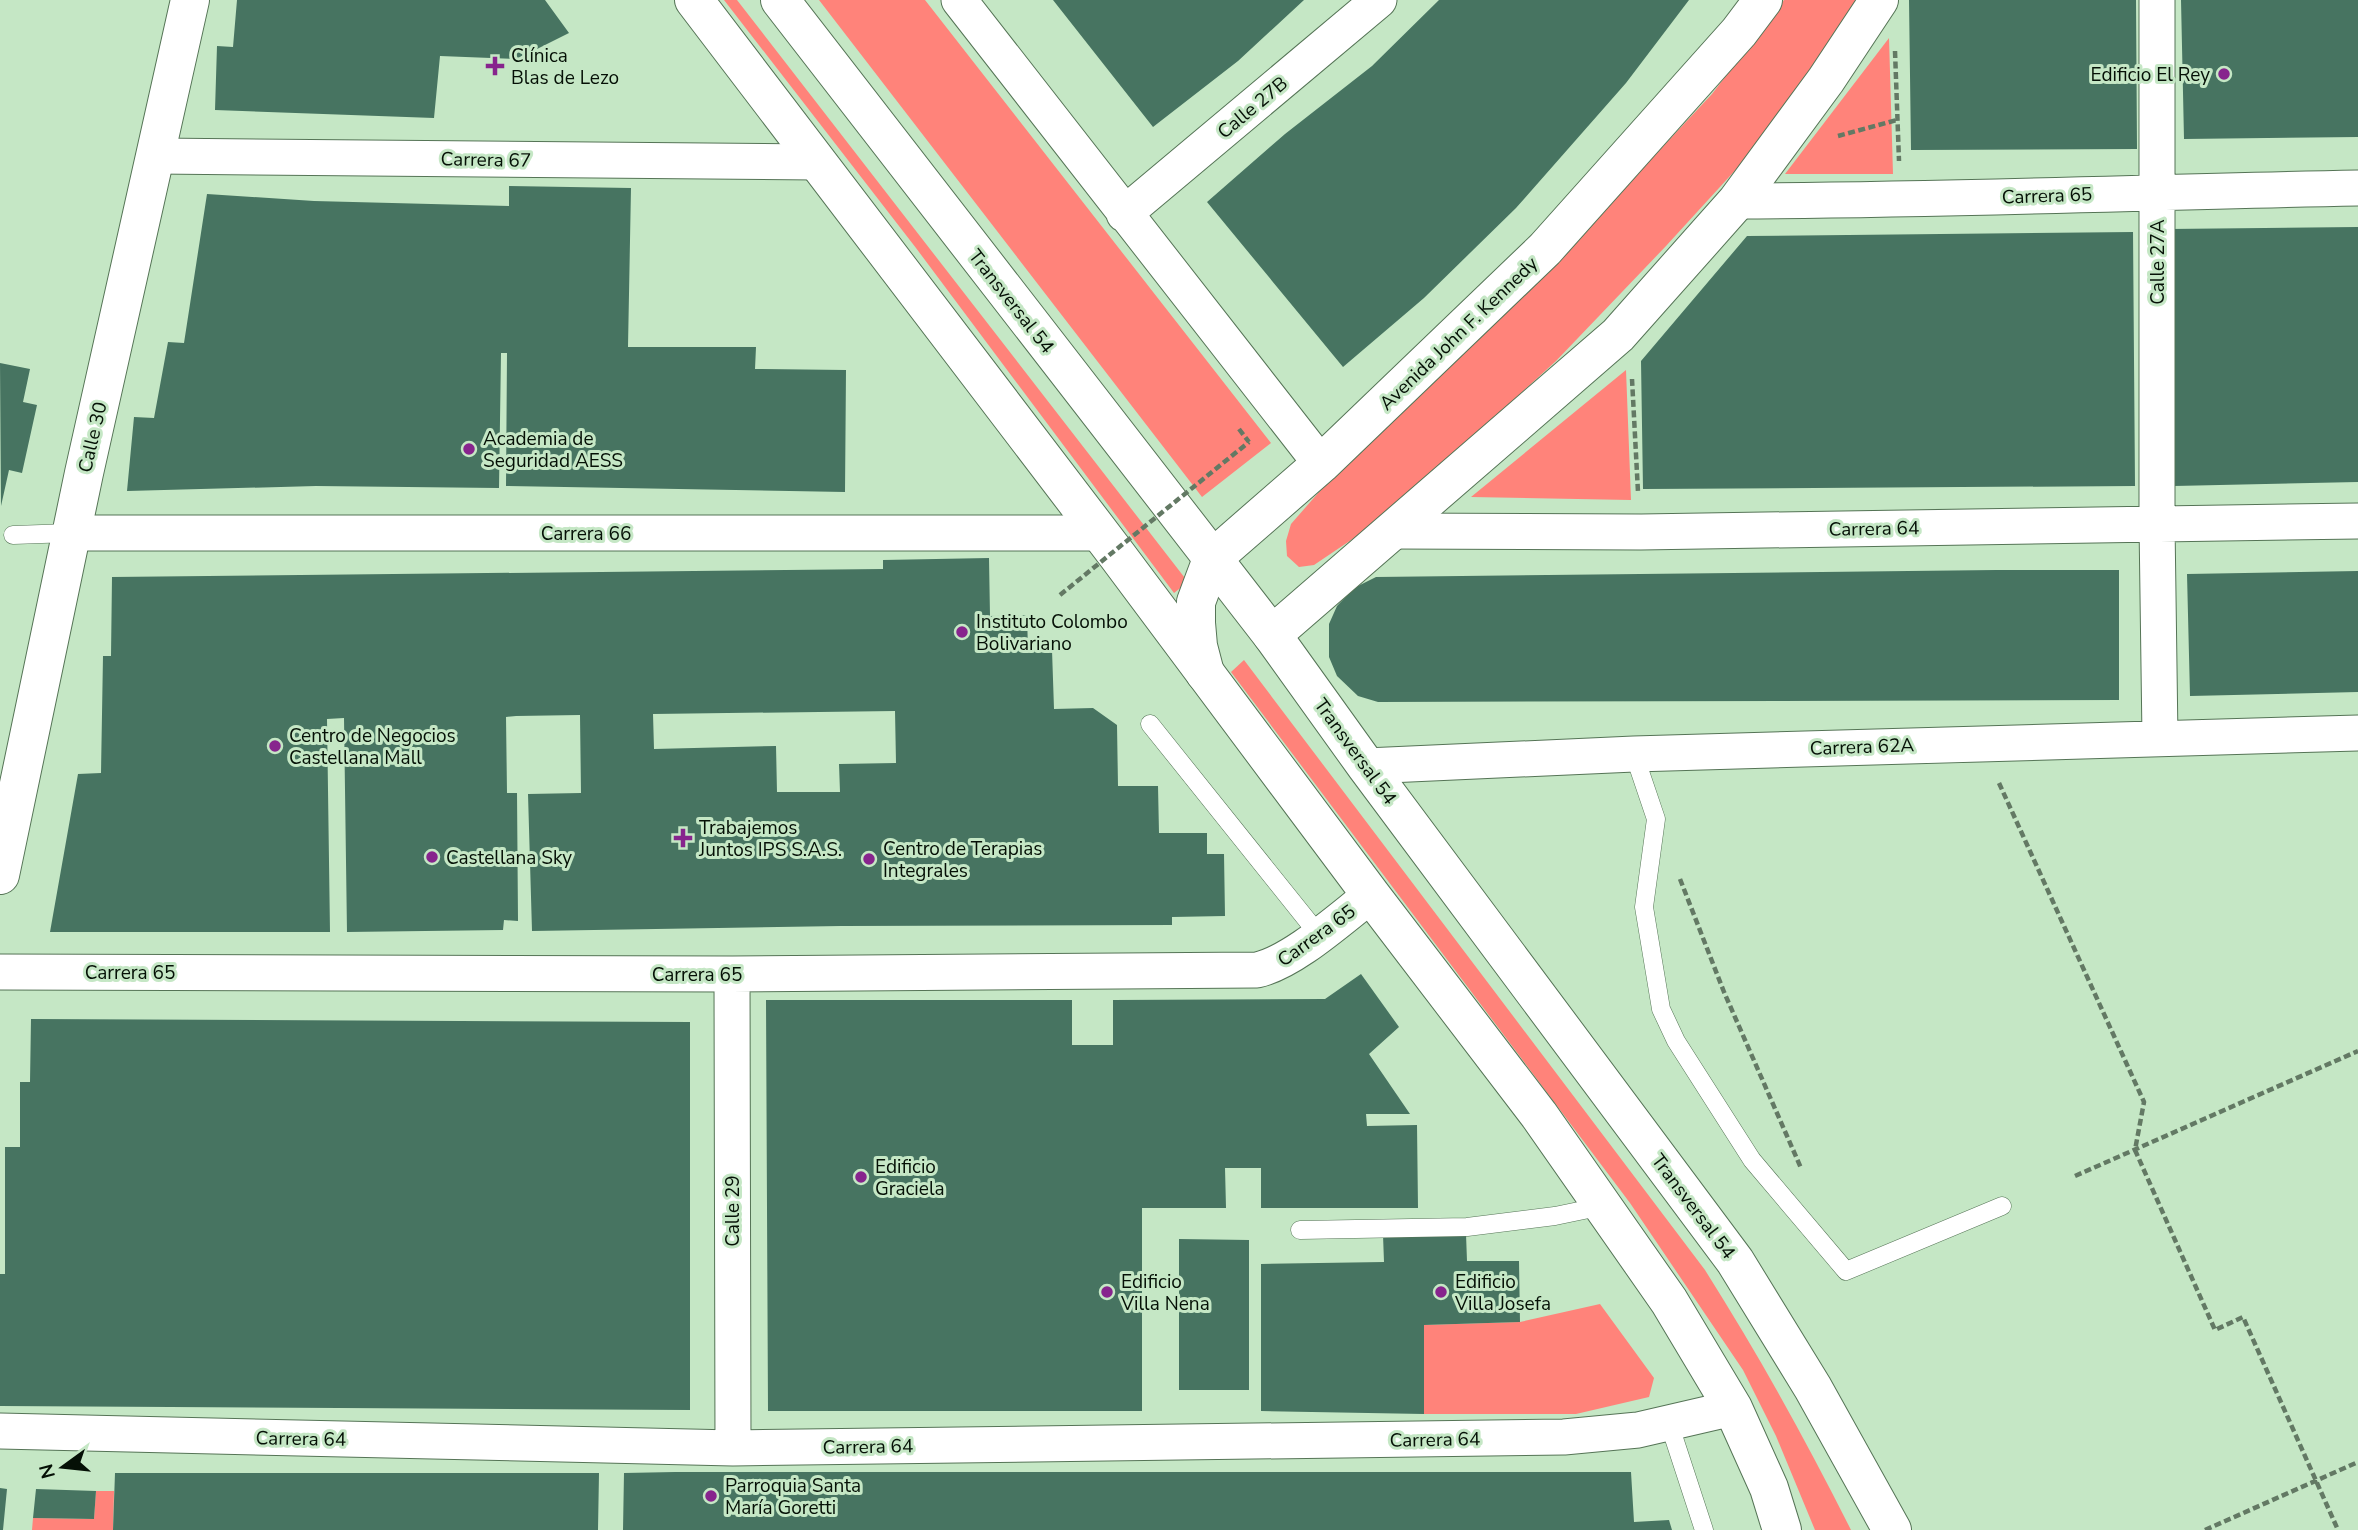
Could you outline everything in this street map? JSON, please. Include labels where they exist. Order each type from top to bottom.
[{"type":"main road","name":"Calle 30","points":[[0,875],[71,533],[190,0]]},
{"type":"main road","points":[[694,0],[1101,533],[1539,1115],[1669,1301],[1733,1408],[1788,1530]]},
{"type":"main road","name":"Transversal 54","points":[[780,0],[1272,635],[1366,766],[1735,1261],[1813,1388],[1892,1530]]},
{"type":"main road","name":"Avenida John F. Kennedy","points":[[1205,673],[1198,646],[1196,602],[1212,559],[1321,464],[1545,249],[1739,32],[1763,0]]},
{"type":"main road","points":[[1272,635],[1618,335],[1737,201],[1826,80],[1879,0]]},
{"type":"main road","points":[[1847,1449],[1883,1530]]},
{"type":"main road","points":[[1769,1488],[1782,1530]]},
{"type":"street","points":[[958,0],[1321,464]]},
{"type":"street","name":"Calle 27B","points":[[1124,214],[1379,0]]},
{"type":"street","name":"Calle 27A","points":[[2157,0],[2157,524],[2160,738]]},
{"type":"street","name":"Carrera 67","points":[[156,156],[817,162]]},
{"type":"street","name":"Carrera 65","points":[[1737,201],[1900,200],[2358,188]]},
{"type":"street","name":"Carrera 64","points":[[1391,531],[1641,532],[2358,521]]},
{"type":"street","name":"Carrera 66","points":[[71,533],[1101,533]]},
{"type":"street","name":"Carrera 62A","points":[[1366,766],[1634,754],[2358,733]]},
{"type":"street","name":"Carrera 65","points":[[0,972],[732,974],[1257,970],[1272,967],[1371,895]]},
{"type":"street","name":"Calle 29","points":[[732,974],[733,1448]]},
{"type":"street","name":"Carrera 64","points":[[0,1431],[733,1448],[1564,1437],[1606,1434],[1733,1408]]},
{"type":"lane","points":[[13,535],[71,533]]},
{"type":"lane","points":[[1150,724],[1319,935]]},
{"type":"lane","points":[[1634,754],[1656,819],[1643,907],[1661,1009],[1676,1041],[1752,1160],[1846,1271],[2002,1206]]},
{"type":"lane","points":[[1300,1230],[1467,1227],[1555,1216],[1603,1206]]},
{"type":"lane","points":[[1670,1423],[1704,1530]]},
{"type":"path","points":[[1895,42],[1900,200]]},
{"type":"path","points":[[1618,335],[1632,365],[1641,532]]},
{"type":"path","points":[[1060,595],[1249,442]]},
{"type":"path","points":[[1980,743],[2144,1102],[2135,1150],[2214,1330],[2243,1317],[2338,1530]]},
{"type":"path","points":[[1656,819],[1724,992],[1802,1170]]},
{"type":"path","points":[[2075,1175],[2358,1051]]},
{"type":"path","points":[[2205,1530],[2358,1462]]},
{"type":"shaded area","points":[[724,0],[737,0],[1188,582],[1174,593],[916,248]]},
{"type":"shaded area","points":[[819,0],[925,0],[1271,443],[1202,497]]},
{"type":"shaded area","points":[[1784,0],[1857,0],[1772,130],[1556,361],[1423,483],[1360,534],[1314,565],[1299,567],[1287,556],[1286,541],[1291,524],[1319,492],[1507,308],[1627,185],[1712,94]]},
{"type":"shaded area","points":[[1889,38],[1893,174],[1785,174]]},
{"type":"shaded area","points":[[1626,370],[1631,500],[1471,497]]},
{"type":"shaded area","points":[[1244,660],[1705,1270],[1781,1398],[1851,1530],[1815,1530],[1776,1436],[1743,1370],[1630,1203],[1231,672]]},
{"type":"shaded area","points":[[1600,1304],[1654,1378],[1649,1397],[1576,1414],[1424,1414],[1424,1325],[1520,1322]]},
{"type":"shaded area","points":[[96,1491],[114,1491],[113,1530],[32,1530],[33,1518],[94,1519]]},
{"type":"building","points":[[237,0],[545,0],[569,33],[517,59],[440,56],[434,118],[215,110],[217,46],[233,47]]},
{"type":"building","points":[[1053,0],[1304,0],[1238,61],[1153,127]]},
{"type":"building","points":[[1439,0],[1689,0],[1626,83],[1516,208],[1424,298],[1343,367],[1207,202],[1285,134],[1372,66]]},
{"type":"building","points":[[1909,0],[2136,0],[2137,149],[1911,150]]},
{"type":"building","points":[[2181,0],[2358,0],[2358,137],[2184,139]]},
{"type":"building","points":[[509,186],[631,188],[628,347],[756,347],[755,369],[846,370],[845,492],[506,486],[507,353],[501,353],[499,488],[316,486],[127,491],[134,417],[154,418],[168,342],[184,343],[207,194],[314,201],[509,206]]},
{"type":"building","points":[[2358,227],[2358,482],[2174,486],[2169,229]]},
{"type":"building","points":[[2133,232],[2135,486],[1643,489],[1641,361],[1747,236]]},
{"type":"building","points":[[0,363],[30,369],[23,402],[37,405],[22,473],[9,470],[1,506]]},
{"type":"building","points":[[989,558],[990,616],[1027,615],[1028,650],[1052,650],[1054,709],[1093,708],[1117,725],[1118,786],[1158,786],[1159,833],[1207,833],[1207,854],[1224,854],[1225,916],[1172,917],[1172,925],[841,926],[532,931],[528,794],[581,793],[580,715],[516,716],[506,717],[507,793],[517,793],[518,921],[504,920],[503,930],[347,932],[344,718],[327,719],[330,932],[50,932],[78,774],[101,773],[103,656],[111,656],[112,577],[883,569],[883,560]],"holes":[[[895,711],[896,763],[839,764],[840,792],[777,792],[776,746],[654,749],[653,714]]]},
{"type":"building","points":[[2119,570],[2119,700],[1378,702],[1358,696],[1337,676],[1329,657],[1329,624],[1337,606],[1354,588],[1376,577]]},
{"type":"building","points":[[2358,571],[2358,692],[2190,696],[2187,574]]},
{"type":"building","points":[[1361,974],[1399,1027],[1369,1054],[1410,1114],[1366,1114],[1367,1126],[1417,1125],[1418,1208],[1261,1208],[1261,1168],[1225,1168],[1226,1208],[1142,1208],[1142,1411],[768,1411],[766,1000],[1072,1000],[1072,1045],[1113,1045],[1113,1000],[1325,999]]},
{"type":"building","points":[[31,1019],[690,1022],[690,1410],[0,1406],[0,1274],[5,1274],[5,1147],[20,1147],[20,1082],[30,1082]]},
{"type":"building","points":[[1466,1234],[1467,1261],[1519,1261],[1520,1322],[1424,1325],[1424,1414],[1261,1411],[1261,1264],[1384,1262],[1383,1235]]},
{"type":"building","points":[[1179,1239],[1249,1240],[1249,1390],[1179,1390]]},
{"type":"building","points":[[1631,1472],[1634,1522],[1669,1520],[1672,1530],[623,1530],[624,1473]]},
{"type":"building","points":[[115,1473],[599,1473],[598,1530],[113,1530]]},
{"type":"building","points":[[0,1488],[7,1489],[3,1530],[0,1530]]},
{"type":"building","points":[[36,1489],[96,1491],[94,1519],[33,1518]]},
{"type":"place","name":"Clínica Blas de Lezo","points":[[495,66]]},
{"type":"place","name":"Edificio El Rey","points":[[2224,74]]},
{"type":"place","name":"Academia de Seguridad AESS","points":[[469,449]]},
{"type":"place","name":"Instituto Colombo Bolivariano","points":[[962,632]]},
{"type":"place","name":"Centro de Negocios Castellana Mall","points":[[275,746]]},
{"type":"place","name":"Trabajemos Juntos IPS S.A.S.","points":[[683,838]]},
{"type":"place","name":"Castellana Sky","points":[[432,857]]},
{"type":"place","name":"Centro de Terapias Integrales","points":[[869,859]]},
{"type":"place","name":"Edificio Graciela","points":[[861,1177]]},
{"type":"place","name":"Edificio Villa Nena","points":[[1107,1292]]},
{"type":"place","name":"Edificio Villa Josefa","points":[[1441,1292]]},
{"type":"place","name":"Parroquia Santa María Goretti","points":[[711,1496]]}]
